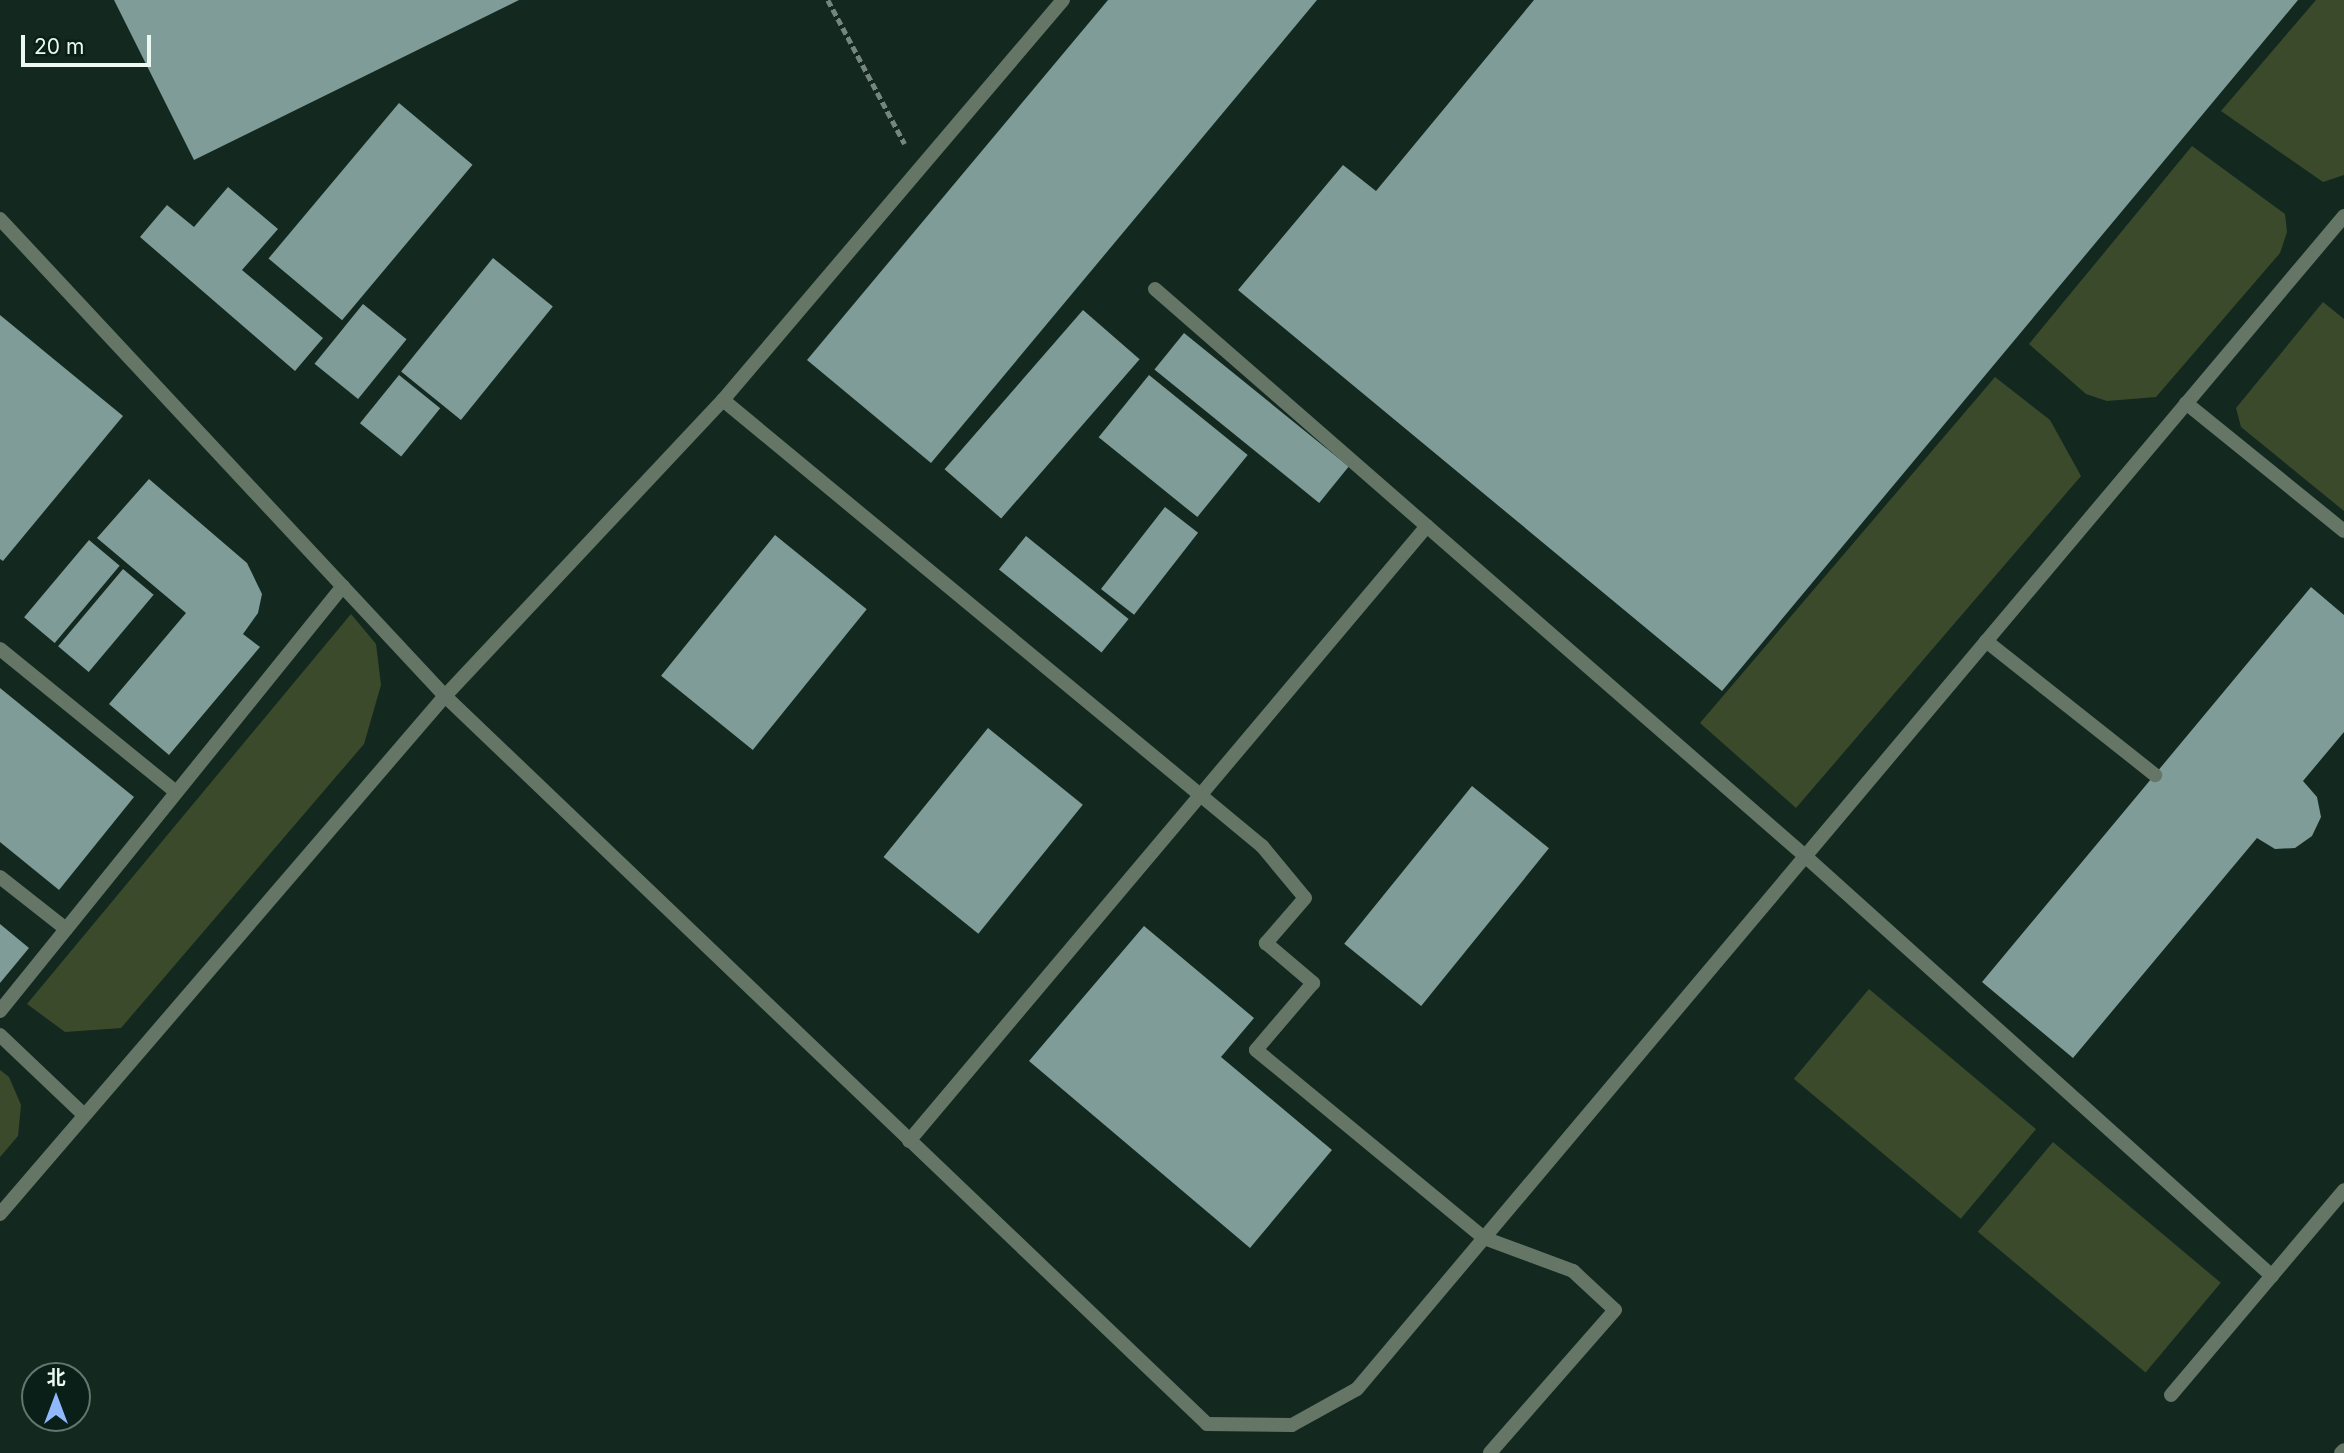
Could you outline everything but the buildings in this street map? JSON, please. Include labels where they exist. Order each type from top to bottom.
[{"type":"lane","points":[[0,1214],[82,1113],[446,696],[723,400],[1063,0]]},
{"type":"lane","points":[[0,219],[446,696],[909,1142],[1207,1424],[1292,1425],[1357,1389],[2344,216]]},
{"type":"lane","points":[[1155,289],[1805,856],[2272,1276]]},
{"type":"lane","points":[[723,400],[1262,846],[1305,898],[1266,943],[1313,984],[1256,1050],[1484,1238],[1573,1271],[1615,1310],[1490,1453]]},
{"type":"lane","points":[[2186,403],[2344,531]]},
{"type":"lane","points":[[909,1142],[1427,526]]},
{"type":"lane","points":[[0,1011],[343,586]]},
{"type":"lane","points":[[1986,642],[2155,775]]},
{"type":"lane","points":[[0,649],[176,792]]},
{"type":"lane","points":[[0,877],[66,929]]},
{"type":"lane","points":[[0,1035],[82,1113]]},
{"type":"lane","points":[[2171,1395],[2344,1190]]},
{"type":"path","points":[[828,0],[919,169]]},
{"type":"green space","points":[[2316,0],[2344,0],[2344,175],[2323,182],[2221,111]]},
{"type":"green space","points":[[2192,146],[2285,214],[2287,232],[2280,253],[2156,397],[2107,401],[2086,394],[2029,344]]},
{"type":"green space","points":[[2323,302],[2344,319],[2344,511],[2241,427],[2236,408]]},
{"type":"green space","points":[[1995,377],[2050,420],[2081,476],[1796,808],[1700,723]]},
{"type":"green space","points":[[351,614],[376,644],[381,685],[364,744],[121,1028],[65,1032],[27,1004]]},
{"type":"green space","points":[[1869,989],[2036,1129],[1961,1219],[1794,1079]]},
{"type":"green space","points":[[0,1070],[9,1077],[21,1105],[18,1136],[0,1157]]},
{"type":"green space","points":[[2053,1142],[2221,1283],[2146,1372],[1978,1232]]}]
